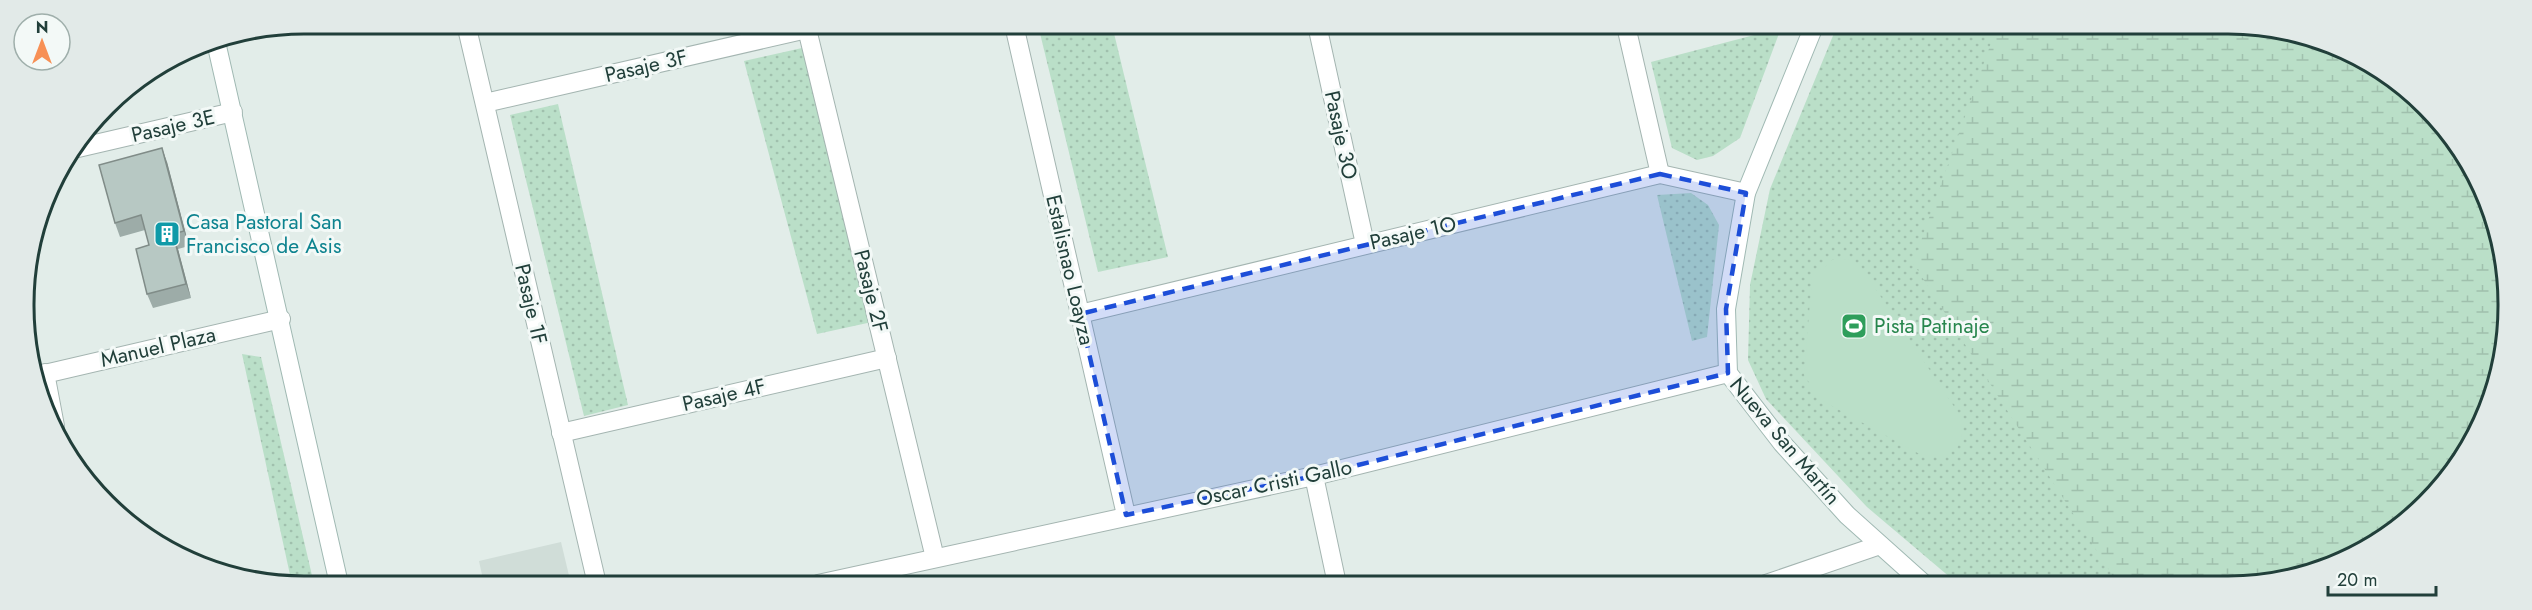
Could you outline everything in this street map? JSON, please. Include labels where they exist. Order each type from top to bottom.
[{"type":"street","name":"Pasaje 1F","points":[[468,34],[595,576]]},
{"type":"street","name":"Pasaje 3F","points":[[484,103],[776,34]]},
{"type":"street","name":"Pasaje 2F","points":[[808,34],[935,558]]},
{"type":"street","name":"Estalisnao Loayza","points":[[1016,34],[1126,515]]},
{"type":"street","name":"Pasaje 3O","points":[[1319,34],[1365,244]]},
{"type":"street","points":[[1628,34],[1660,174]]},
{"type":"street","name":"Nueva San Martín","points":[[1811,34],[1746,193],[1726,309],[1728,373],[1782,443],[1847,515],[1915,576]]},
{"type":"street","points":[[218,49],[337,576]]},
{"type":"street","name":"Pasaje 3E","points":[[86,146],[233,112]]},
{"type":"street","name":"Pasaje 1O","points":[[1080,314],[1660,174],[1746,193]]},
{"type":"street","name":"Manuel Plaza","points":[[44,374],[280,319]]},
{"type":"street","name":"Pasaje 4F","points":[[561,433],[887,358]]},
{"type":"street","name":"Oscar Cristi Gallo","points":[[854,576],[1126,515],[1314,476],[1728,373]]},
{"type":"street","points":[[1314,476],[1335,576]]},
{"type":"street","points":[[1789,576],[1880,545]]},
{"type":"highlighted area","points":[[1660,174],[1746,193],[1726,309],[1728,373],[1314,476],[1126,515],[1080,314]]},
{"type":"shaded area","points":[[561,542],[569,576],[482,576],[479,561]]},
{"type":"green space","points":[[1040,34],[1114,34],[1168,257],[1098,272]]},
{"type":"green space","points":[[1758,34],[1779,34],[1740,138],[1713,156],[1697,160],[1672,148],[1651,62]]},
{"type":"green space","points":[[1834,34],[2227,34],[2262,37],[2297,44],[2347,62],[2392,90],[2442,140],[2470,185],[2488,235],[2497,287],[2497,323],[2488,375],[2470,425],[2442,470],[2392,520],[2347,548],[2331,555],[2280,570],[2227,576],[1949,576],[1867,507],[1766,399],[1748,360],[1750,285],[1770,189]]},
{"type":"green space","points":[[1994,34],[2245,35],[2297,44],[2347,62],[2392,90],[2442,140],[2470,185],[2483,218],[2495,270],[2497,323],[2488,375],[2470,425],[2442,470],[2392,520],[2377,530],[2331,555],[2280,570],[2227,576],[2113,576],[1913,263]]},
{"type":"green space","points":[[802,48],[872,322],[817,334],[744,61]]},
{"type":"green space","points":[[558,104],[628,405],[584,416],[510,115]]},
{"type":"green space","points":[[1691,193],[1708,205],[1719,225],[1707,337],[1692,341],[1657,195]]},
{"type":"green space","name":"Pista Patinaje","points":[[1849,259],[1861,267],[1961,417],[1962,437],[1957,448],[1939,457],[1925,457],[1821,400],[1804,375],[1812,278],[1832,260]]},
{"type":"green space","points":[[242,354],[261,357],[312,576],[290,575]]},
{"type":"building","name":"Casa Pastoral San Francisco de Asis","points":[[162,148],[184,231],[173,234],[186,284],[147,294],[136,249],[149,245],[141,215],[115,223],[99,165]]},
{"type":"place","name":"Casa Pastoral San Francisco de Asis","points":[[167,234]]},
{"type":"place","name":"Pista Patinaje","points":[[1854,326]]}]
